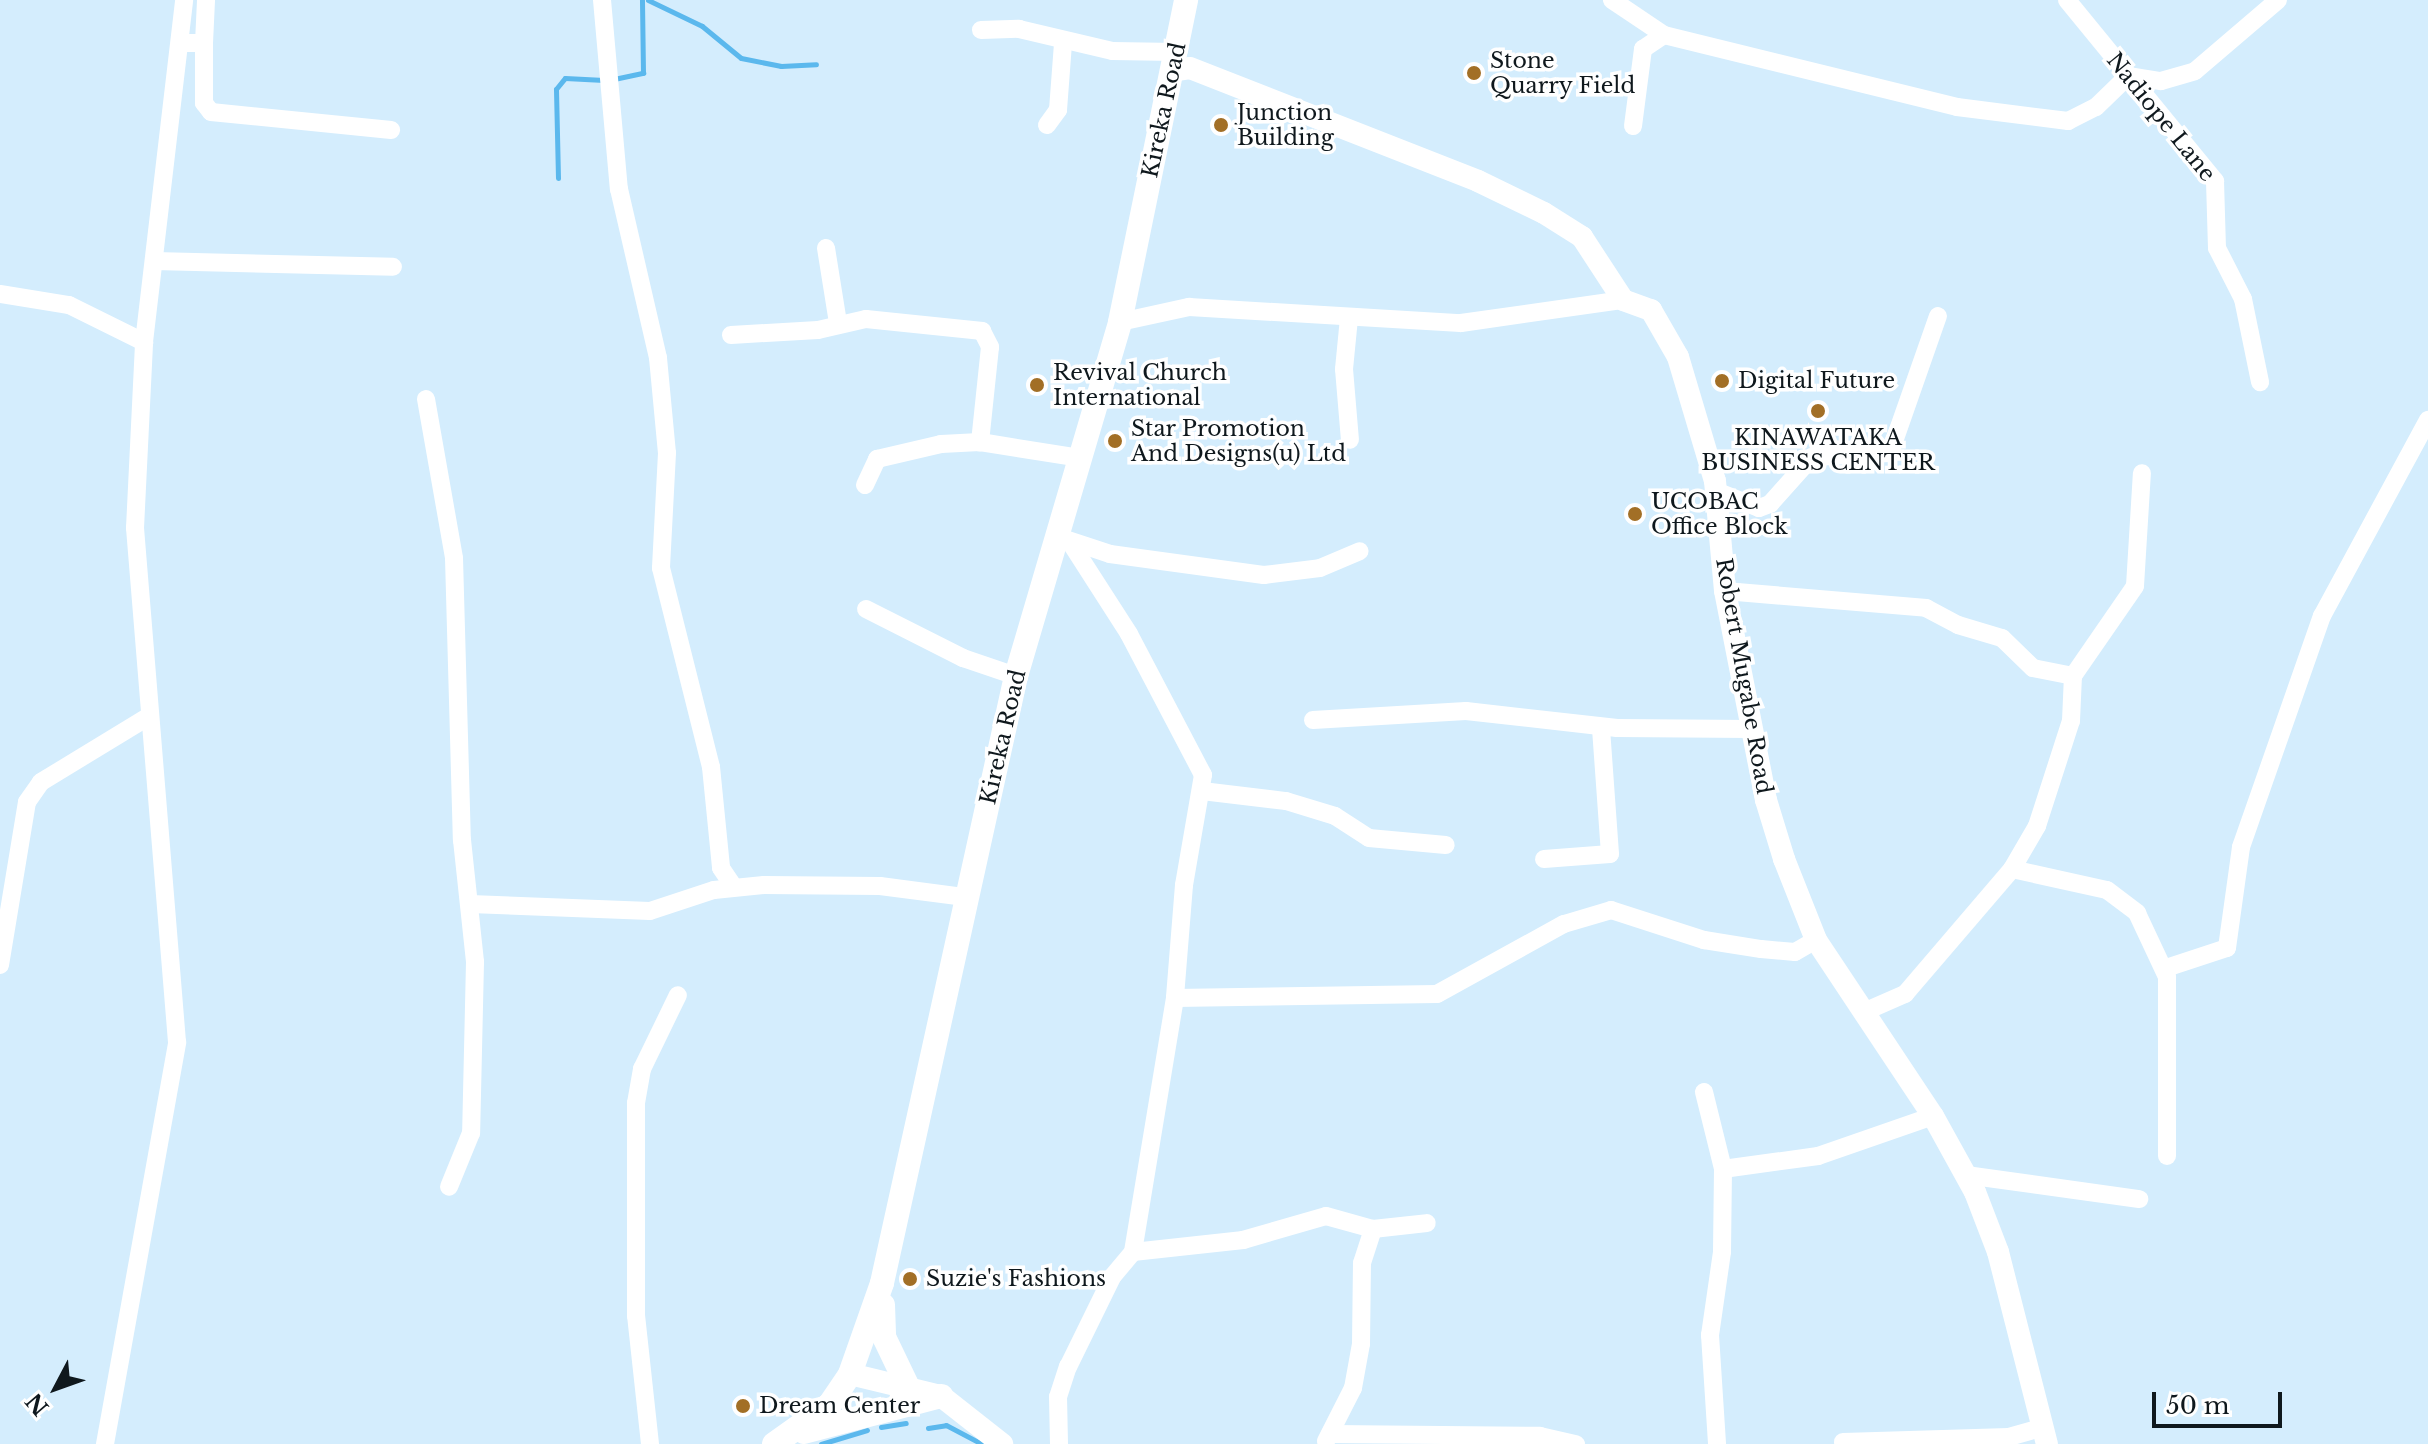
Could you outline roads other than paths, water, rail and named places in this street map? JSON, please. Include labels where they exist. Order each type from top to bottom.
[{"type":"main road","name":"Kireka Road","points":[[776,1444],[830,1404],[850,1374],[882,1283],[1016,676],[1064,536],[1080,458],[1120,322],[1186,0]]},
{"type":"main road","points":[[882,1283],[884,1337],[907,1385]]},
{"type":"main road","points":[[776,1444],[820,1426],[941,1396]]},
{"type":"street","points":[[105,1444],[177,1042],[148,717],[135,528],[144,342],[184,0]]},
{"type":"street","points":[[206,0],[204,103],[211,112],[391,130]]},
{"type":"street","points":[[602,0],[627,234],[658,358],[667,453],[661,568],[711,767],[721,868],[734,887]]},
{"type":"street","points":[[1612,0],[1664,35],[1957,107],[2047,121],[2083,116],[2128,76],[2181,78],[2278,0]]},
{"type":"street","name":"Nadiope Lane","points":[[2067,0],[2215,181],[2217,248],[2243,299],[2260,382]]},
{"type":"street","points":[[981,30],[1019,29],[1063,43],[1174,62]]},
{"type":"street","points":[[1633,126],[1643,49],[1664,35]]},
{"type":"street","points":[[180,43],[204,43]]},
{"type":"street","points":[[1047,125],[1058,110],[1063,43]]},
{"type":"street","name":"Robert Mugabe Road","points":[[1174,62],[1478,181],[1544,213],[1582,237],[1623,300],[1651,310],[1678,357],[1716,491],[1725,591],[1766,800],[1816,940],[1866,1011],[1933,1116],[1966,1175],[1998,1252],[2045,1436]]},
{"type":"street","points":[[826,248],[838,323]]},
{"type":"street","points":[[154,261],[393,267]]},
{"type":"street","points":[[0,294],[69,305],[144,342]]},
{"type":"street","points":[[1120,322],[1189,307],[1461,323],[1623,300]]},
{"type":"street","points":[[1716,491],[1759,508],[1770,504],[1812,457],[1890,453],[1938,316]]},
{"type":"street","points":[[1349,318],[1344,369],[1350,440]]},
{"type":"street","points":[[731,335],[818,330],[866,319],[988,334],[980,442]]},
{"type":"street","points":[[426,399],[454,558],[462,840],[470,904],[477,1039],[471,1133],[449,1187]]},
{"type":"street","points":[[2166,968],[2227,948],[2241,847],[2322,616],[2428,420]]},
{"type":"street","points":[[865,485],[877,459],[941,444],[980,442],[1080,458]]},
{"type":"street","points":[[1866,1011],[1905,994],[2012,869],[2048,802],[2071,721],[2073,676],[2135,586],[2142,473]]},
{"type":"street","points":[[1064,536],[1110,554],[1264,575],[1320,568],[1360,551]]},
{"type":"street","points":[[1059,1444],[1058,1397],[1068,1367],[1112,1277],[1133,1252],[1175,998],[1184,885],[1202,791],[1196,756],[1129,634],[1064,536]]},
{"type":"street","points":[[1725,591],[1926,608],[1958,625],[2002,638],[2033,668],[2073,676]]},
{"type":"street","points":[[866,609],[963,658],[1016,676]]},
{"type":"street","points":[[1313,720],[1466,711],[1601,727],[1752,729]]},
{"type":"street","points":[[0,965],[27,802],[41,782],[148,717]]},
{"type":"street","points":[[1544,859],[1610,854],[1601,727]]},
{"type":"street","points":[[1202,791],[1286,801],[1335,816],[1369,838],[1446,845]]},
{"type":"street","points":[[2012,869],[2121,895],[2137,913],[2166,968],[2167,1156]]},
{"type":"street","points":[[470,904],[589,912],[670,907],[734,887],[880,886],[965,897]]},
{"type":"street","points":[[1175,998],[1437,994],[1564,924],[1611,910],[1704,940],[1761,949],[1795,952],[1816,940]]},
{"type":"street","points":[[650,1444],[636,1316],[636,1103],[642,1069],[678,995]]},
{"type":"street","points":[[1704,1092],[1723,1169],[1722,1252],[1710,1335],[1717,1444]]},
{"type":"street","points":[[1723,1169],[1818,1156],[1933,1116]]},
{"type":"street","points":[[1966,1175],[2139,1199]]},
{"type":"street","points":[[1133,1252],[1243,1240],[1326,1216],[1373,1229],[1427,1223]]},
{"type":"street","points":[[1373,1229],[1362,1263],[1361,1344],[1353,1388],[1328,1439],[1540,1436],[1576,1444]]},
{"type":"street","points":[[850,1374],[907,1385],[941,1396],[965,1411],[1002,1444]]},
{"type":"street","points":[[1843,1442],[2045,1436]]},
{"type":"waterway","points":[[614,79],[643,73],[642,0]]},
{"type":"waterway","points":[[648,0],[702,26],[741,58],[781,66],[816,64]]},
{"type":"waterway","points":[[558,178],[556,89],[565,78],[604,80]]},
{"type":"waterway","points":[[881,1427],[906,1423]]},
{"type":"waterway","points":[[928,1428],[946,1425],[982,1444]]},
{"type":"waterway","points":[[821,1444],[867,1430]]},
{"type":"place","name":"Stone Quarry Field","points":[[1474,73]]},
{"type":"place","name":"Junction Building","points":[[1221,125]]},
{"type":"place","name":"Digital Future","points":[[1722,381]]},
{"type":"place","name":"Revival Church International","points":[[1037,385]]},
{"type":"place","name":"KINAWATAKA BUSINESS CENTER","points":[[1818,411]]},
{"type":"place","name":"Star Promotion And Designs(u) Ltd","points":[[1115,441]]},
{"type":"place","name":"UCOBAC Office Block","points":[[1635,514]]},
{"type":"place","name":"Suzie's Fashions","points":[[910,1279]]},
{"type":"place","name":"Dream Center","points":[[743,1406]]}]
